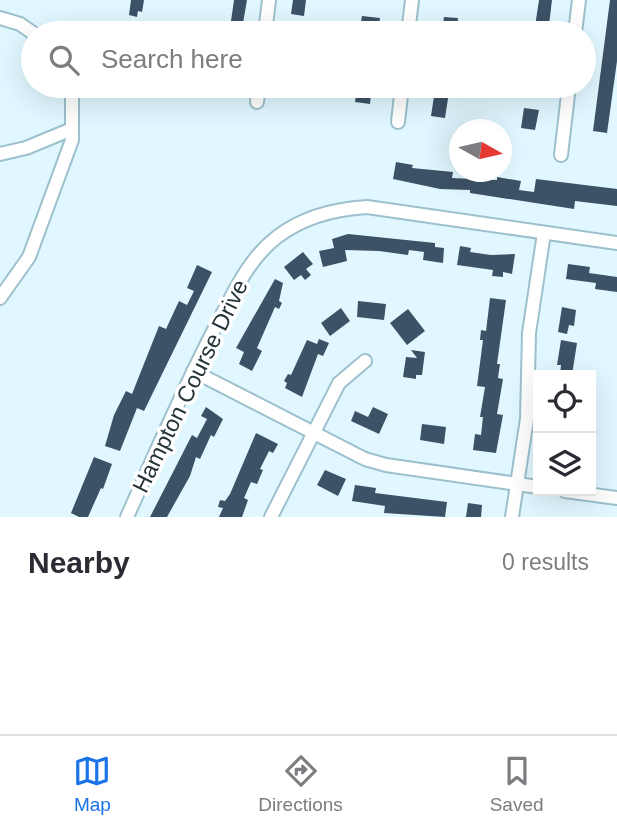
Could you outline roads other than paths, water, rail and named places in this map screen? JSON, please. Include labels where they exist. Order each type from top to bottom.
[{"type":"street","points":[[266,21],[269,0]]},
{"type":"street","points":[[409,21],[412,0]]},
{"type":"street","points":[[576,21],[579,0]]},
{"type":"street","points":[[0,18],[21,25]]},
{"type":"street","points":[[0,298],[29,257],[72,140],[72,98]]},
{"type":"street","points":[[257,102],[258,98]]},
{"type":"street","points":[[398,122],[401,98]]},
{"type":"street","points":[[561,155],[568,98]]},
{"type":"street","points":[[0,154],[26,148],[72,129]]},
{"type":"street","name":"Hampton Course Drive","points":[[127,517],[193,371],[249,266],[276,237],[316,216],[366,207],[617,243]]},
{"type":"street","points":[[512,517],[527,419],[529,332],[544,233]]},
{"type":"street","points":[[271,517],[339,383],[365,362]]},
{"type":"street","points":[[193,371],[354,454],[386,465],[533,486]]},
{"type":"street","points":[[596,495],[617,498]]}]
